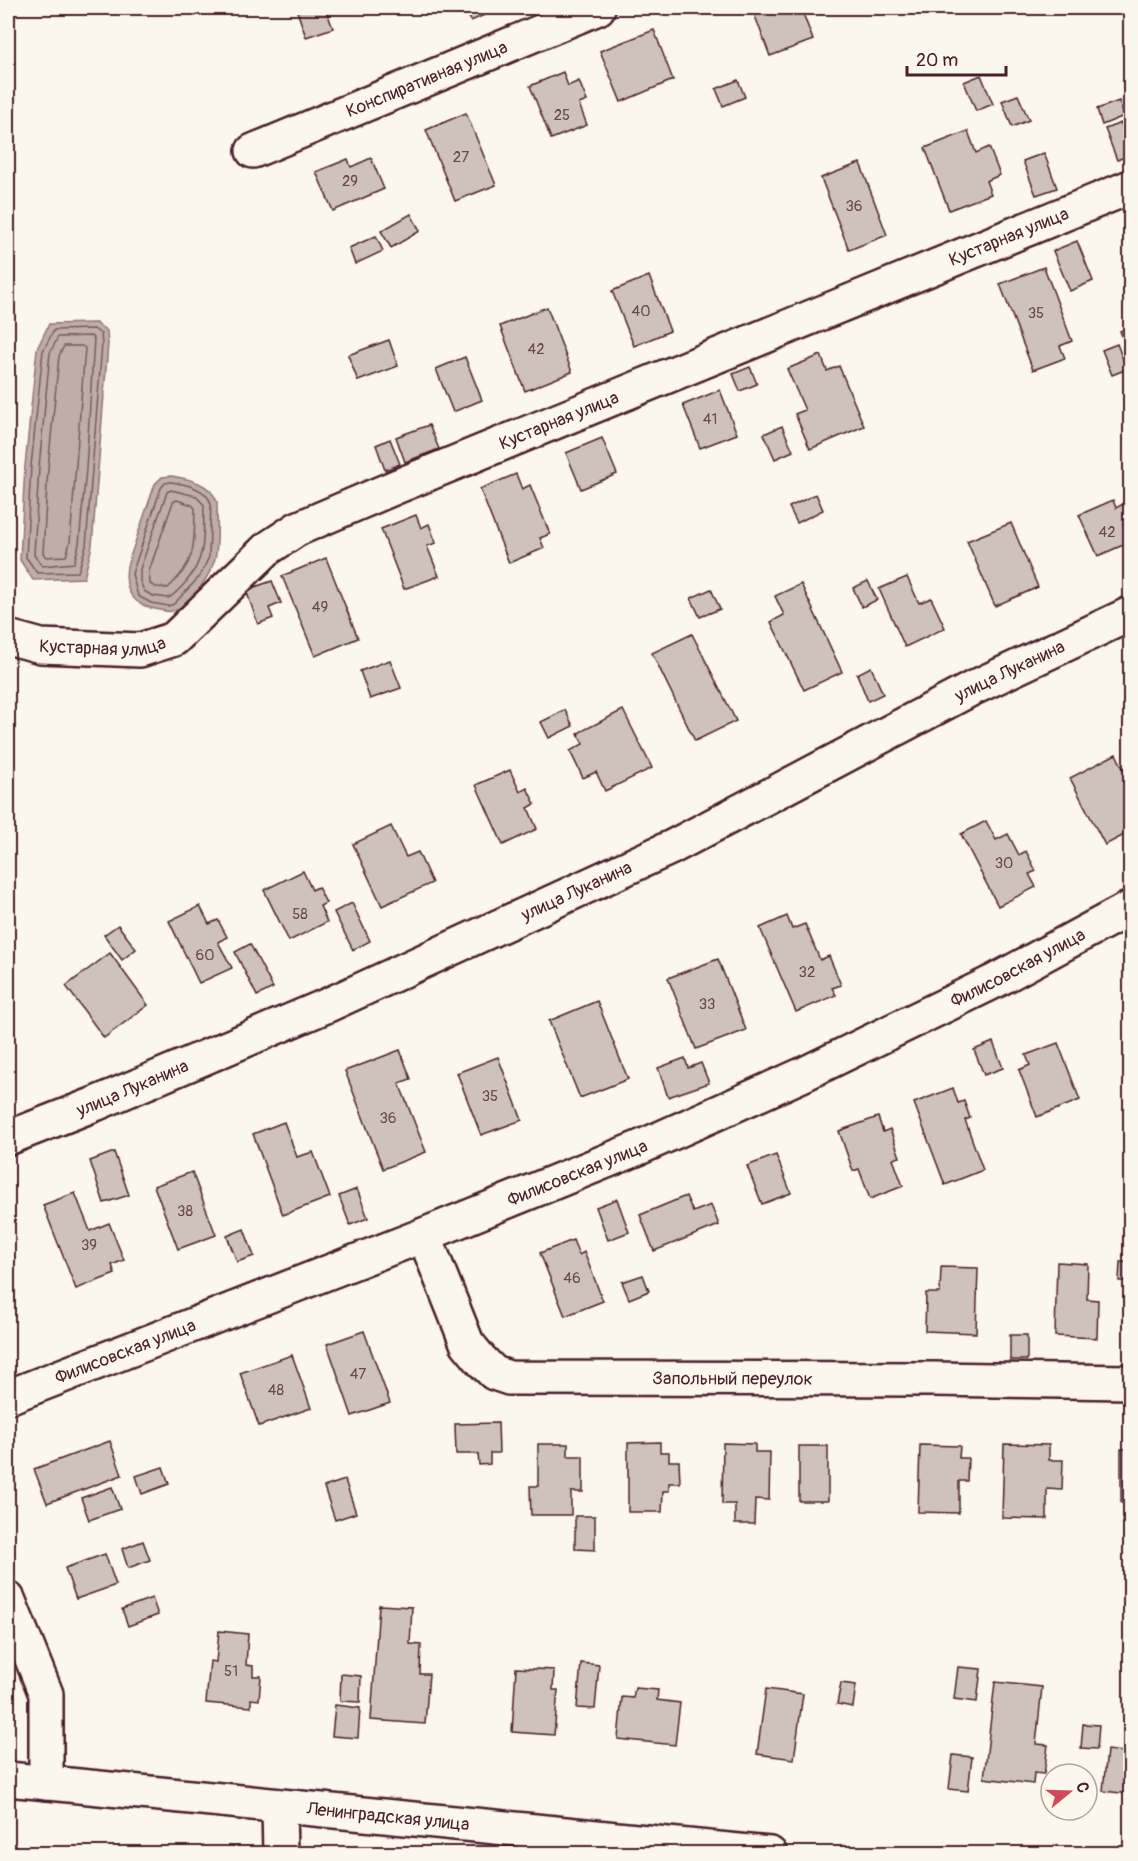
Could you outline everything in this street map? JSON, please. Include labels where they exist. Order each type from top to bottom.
[{"type":"street","name":"Конспиративная улица","points":[[253,151],[598,8]]},
{"type":"street","name":"Кустарная улица","points":[[8,637],[41,646],[140,650],[174,639],[250,564],[267,549],[297,529],[1131,187]]},
{"type":"street","name":"улица Луканина","points":[[8,1138],[95,1104],[328,1005],[672,847],[974,688],[1131,614]]},
{"type":"street","name":"Филисовская улица","points":[[8,1398],[641,1147],[804,1074],[995,981],[1131,908]]},
{"type":"street","name":"Запольный переулок","points":[[424,1234],[467,1343],[494,1372],[509,1378],[933,1379],[1131,1383]]},
{"type":"street","points":[[8,1599],[46,1694],[46,1782]]},
{"type":"street","name":"Ленинградская улица","points":[[8,1779],[770,1854]]},
{"type":"street","points":[[279,1806],[280,1854]]},
{"type":"water","points":[[96,323],[107,331],[108,344],[92,546],[84,578],[33,580],[20,560],[25,466],[37,349],[49,324]]},
{"type":"water","points":[[171,476],[205,486],[214,496],[217,502],[217,550],[204,582],[195,594],[184,605],[169,611],[143,605],[132,597],[126,575],[155,484],[162,477]]},
{"type":"building","points":[[296,8],[325,8],[333,28],[306,37]]},
{"type":"building","points":[[465,8],[484,8],[487,14],[471,21]]},
{"type":"building","points":[[752,8],[801,8],[813,40],[770,56]]},
{"type":"building","points":[[654,30],[673,80],[621,102],[600,51]]},
{"type":"building","points":[[563,72],[568,86],[579,81],[587,101],[579,104],[587,125],[551,139],[530,86]]},
{"type":"building","points":[[981,75],[993,104],[976,111],[964,82]]},
{"type":"building","points":[[738,80],[745,97],[723,106],[716,89]]},
{"type":"building","points":[[1018,95],[1029,120],[1012,127],[1002,101]]},
{"type":"building","points":[[1119,101],[1124,116],[1102,125],[1097,109]]},
{"type":"building","points":[[466,113],[496,185],[455,201],[426,130]]},
{"type":"building","points":[[1121,123],[1130,146],[1130,155],[1117,160],[1105,129]]},
{"type":"building","points":[[968,131],[976,153],[989,147],[1000,175],[986,181],[991,194],[949,210],[925,148]]},
{"type":"building","points":[[1044,153],[1057,188],[1036,195],[1023,161]]},
{"type":"building","points":[[371,158],[384,189],[333,211],[316,172],[348,159],[351,167]]},
{"type":"building","points":[[860,163],[887,235],[849,250],[821,178]]},
{"type":"building","points":[[411,214],[420,231],[391,248],[381,231]]},
{"type":"building","points":[[376,236],[383,251],[355,264],[349,248]]},
{"type":"building","points":[[1077,241],[1093,281],[1070,291],[1053,251]]},
{"type":"building","points":[[1044,267],[1072,341],[1060,346],[1065,358],[1033,370],[1000,284]]},
{"type":"building","points":[[649,276],[670,331],[634,346],[612,291]]},
{"type":"building","points":[[547,307],[572,372],[525,391],[500,326]]},
{"type":"building","points":[[1130,327],[1130,357],[1120,331]]},
{"type":"building","points":[[389,340],[398,366],[358,381],[348,355]]},
{"type":"building","points":[[1117,344],[1127,369],[1112,375],[1102,350]]},
{"type":"building","points":[[821,355],[827,371],[839,366],[864,426],[810,449],[795,414],[805,410],[787,369]]},
{"type":"building","points":[[465,357],[482,400],[453,412],[436,369]]},
{"type":"building","points":[[750,367],[757,384],[740,391],[733,374]]},
{"type":"building","points":[[720,390],[737,434],[700,448],[683,405]]},
{"type":"building","points":[[429,425],[439,449],[405,462],[396,437]]},
{"type":"building","points":[[782,426],[793,451],[775,459],[764,434]]},
{"type":"building","points":[[602,438],[617,474],[581,489],[566,453]]},
{"type":"building","points":[[390,439],[400,464],[385,470],[376,445]]},
{"type":"building","points":[[516,474],[522,489],[530,485],[550,534],[540,538],[544,548],[509,563],[480,489]]},
{"type":"building","points":[[816,494],[823,510],[797,523],[789,507]]},
{"type":"building","points":[[1113,500],[1116,508],[1123,504],[1130,520],[1123,524],[1130,542],[1098,556],[1079,515]]},
{"type":"building","points":[[416,515],[421,528],[429,524],[436,543],[427,546],[439,576],[404,589],[381,529]]},
{"type":"building","points":[[1011,523],[1038,587],[995,606],[967,541]]},
{"type":"building","points":[[326,558],[358,638],[315,656],[282,576]]},
{"type":"building","points":[[907,577],[919,603],[931,598],[945,628],[905,647],[879,589]]},
{"type":"building","points":[[272,581],[281,603],[269,608],[273,618],[258,624],[246,590]]},
{"type":"building","points":[[868,581],[877,600],[862,607],[853,588]]},
{"type":"building","points":[[801,584],[842,672],[804,690],[771,622],[784,615],[775,596]]},
{"type":"building","points":[[711,589],[720,609],[700,617],[691,598]]},
{"type":"building","points":[[692,634],[736,721],[695,741],[652,653]]},
{"type":"building","points":[[390,660],[401,688],[370,699],[360,671]]},
{"type":"building","points":[[871,667],[883,694],[868,701],[857,674]]},
{"type":"building","points":[[565,710],[573,726],[549,738],[541,722]]},
{"type":"building","points":[[623,710],[652,768],[605,791],[596,772],[583,778],[570,751],[583,744],[578,733]]},
{"type":"building","points":[[1116,754],[1130,782],[1130,832],[1105,845],[1070,778]]},
{"type":"building","points":[[510,770],[520,792],[527,788],[535,804],[528,808],[537,829],[503,845],[476,785]]},
{"type":"building","points":[[986,821],[996,840],[1008,834],[1019,855],[1026,851],[1036,871],[1029,874],[1036,887],[998,906],[961,834]]},
{"type":"building","points":[[391,826],[406,857],[418,852],[432,883],[382,906],[353,844]]},
{"type":"building","points":[[303,871],[312,890],[318,887],[326,903],[320,906],[327,922],[289,941],[264,890]]},
{"type":"building","points":[[352,903],[370,941],[353,950],[334,912]]},
{"type":"building","points":[[200,906],[209,924],[218,920],[227,937],[218,942],[232,968],[199,983],[169,921]]},
{"type":"building","points":[[787,916],[792,929],[805,924],[820,960],[829,956],[841,985],[832,988],[836,995],[796,1012],[760,928]]},
{"type":"building","points":[[118,925],[136,949],[122,960],[104,935]]},
{"type":"building","points":[[250,944],[273,988],[257,996],[235,952]]},
{"type":"building","points":[[110,953],[148,1005],[104,1038],[66,986]]},
{"type":"building","points":[[718,959],[746,1030],[696,1049],[668,978]]},
{"type":"building","points":[[597,1001],[628,1079],[580,1098],[549,1021]]},
{"type":"building","points":[[993,1042],[1003,1068],[984,1075],[974,1050]]},
{"type":"building","points":[[1058,1043],[1080,1100],[1037,1117],[1019,1070],[1030,1065],[1026,1055]]},
{"type":"building","points":[[400,1050],[411,1079],[399,1083],[426,1152],[383,1169],[345,1071]]},
{"type":"building","points":[[498,1057],[522,1120],[481,1135],[457,1073]]},
{"type":"building","points":[[685,1058],[688,1068],[701,1063],[709,1083],[668,1097],[658,1068]]},
{"type":"building","points":[[953,1088],[958,1103],[964,1101],[970,1118],[965,1120],[983,1170],[945,1185],[914,1103]]},
{"type":"building","points":[[878,1117],[883,1132],[890,1129],[900,1157],[893,1159],[903,1186],[870,1199],[859,1169],[853,1171],[839,1131]]},
{"type":"building","points":[[284,1122],[297,1157],[313,1152],[330,1197],[283,1215],[253,1134]]},
{"type":"building","points":[[114,1152],[129,1195],[104,1203],[90,1161]]},
{"type":"building","points":[[776,1155],[791,1193],[762,1204],[747,1166]]},
{"type":"building","points":[[192,1172],[216,1235],[178,1249],[154,1186]]},
{"type":"building","points":[[357,1189],[368,1218],[350,1225],[339,1196]]},
{"type":"building","points":[[75,1193],[90,1231],[109,1223],[124,1260],[112,1265],[115,1274],[76,1289],[43,1205]]},
{"type":"building","points":[[686,1196],[693,1212],[711,1205],[719,1225],[654,1251],[640,1215]]},
{"type":"building","points":[[617,1199],[629,1232],[608,1240],[596,1207]]},
{"type":"building","points":[[244,1229],[254,1256],[237,1262],[227,1236]]},
{"type":"building","points":[[573,1240],[579,1255],[584,1252],[603,1301],[565,1316],[540,1253]]},
{"type":"building","points":[[1057,1262],[1088,1264],[1087,1299],[1098,1300],[1097,1338],[1055,1336]]},
{"type":"building","points":[[1120,1262],[1130,1262],[1130,1281],[1119,1281]]},
{"type":"building","points":[[941,1267],[978,1268],[976,1333],[925,1331],[926,1293],[940,1293]]},
{"type":"building","points":[[643,1275],[649,1291],[629,1299],[622,1282]]},
{"type":"building","points":[[364,1331],[390,1403],[352,1416],[327,1344]]},
{"type":"building","points":[[1010,1335],[1027,1335],[1027,1360],[1010,1360]]},
{"type":"building","points":[[292,1355],[311,1408],[259,1426],[240,1373]]},
{"type":"building","points":[[498,1423],[499,1453],[490,1453],[490,1464],[479,1465],[478,1454],[456,1454],[455,1424]]},
{"type":"building","points":[[110,1441],[122,1475],[47,1503],[34,1469]]},
{"type":"building","points":[[660,1442],[660,1452],[669,1452],[669,1461],[679,1461],[680,1483],[669,1483],[669,1491],[663,1491],[662,1512],[628,1512],[628,1443]]},
{"type":"building","points":[[723,1443],[755,1444],[755,1452],[770,1452],[769,1500],[755,1499],[754,1524],[735,1524],[735,1504],[722,1504]]},
{"type":"building","points":[[538,1444],[568,1444],[568,1456],[583,1456],[583,1492],[571,1492],[571,1515],[531,1515],[530,1486],[538,1486]]},
{"type":"building","points":[[1004,1444],[1049,1445],[1049,1460],[1063,1460],[1062,1490],[1047,1489],[1047,1519],[1002,1518]]},
{"type":"building","points":[[920,1445],[960,1446],[959,1458],[968,1458],[967,1481],[959,1481],[959,1513],[918,1512]]},
{"type":"building","points":[[799,1446],[828,1446],[828,1501],[799,1501]]},
{"type":"building","points":[[1121,1449],[1130,1449],[1130,1503],[1121,1503]]},
{"type":"building","points":[[163,1467],[169,1484],[142,1494],[136,1476]]},
{"type":"building","points":[[345,1480],[356,1513],[335,1520],[324,1487]]},
{"type":"building","points":[[112,1487],[120,1509],[89,1520],[81,1498]]},
{"type":"building","points":[[575,1516],[595,1516],[595,1550],[575,1549]]},
{"type":"building","points":[[143,1541],[150,1560],[128,1568],[122,1549]]},
{"type":"building","points":[[105,1554],[116,1585],[76,1599],[65,1568]]},
{"type":"building","points":[[152,1598],[158,1615],[128,1626],[122,1609]]},
{"type":"building","points":[[379,1605],[412,1607],[410,1644],[421,1645],[420,1674],[429,1674],[425,1724],[371,1720]]},
{"type":"building","points":[[219,1631],[248,1634],[246,1665],[253,1666],[253,1676],[261,1676],[259,1700],[251,1699],[251,1707],[206,1703],[210,1661],[216,1662]]},
{"type":"building","points":[[581,1663],[599,1665],[595,1709],[577,1708]]},
{"type":"building","points":[[958,1667],[981,1669],[977,1702],[954,1699]]},
{"type":"building","points":[[516,1668],[554,1670],[553,1690],[558,1690],[554,1735],[512,1732]]},
{"type":"building","points":[[341,1674],[361,1676],[360,1702],[340,1701]]},
{"type":"building","points":[[995,1682],[1042,1687],[1036,1744],[1048,1745],[1046,1762],[1039,1762],[1039,1774],[1034,1773],[1033,1784],[984,1778]]},
{"type":"building","points":[[841,1683],[856,1685],[853,1707],[837,1704]]},
{"type":"building","points":[[635,1688],[658,1690],[657,1700],[680,1703],[675,1745],[618,1739],[622,1697],[633,1698]]},
{"type":"building","points":[[766,1689],[803,1694],[794,1759],[757,1754]]},
{"type":"building","points":[[335,1705],[360,1708],[358,1738],[332,1736]]},
{"type":"building","points":[[1083,1724],[1099,1725],[1097,1749],[1081,1748]]},
{"type":"building","points":[[1124,1731],[1130,1732],[1130,1794],[1103,1791],[1107,1750],[1123,1752]]},
{"type":"building","points":[[953,1755],[972,1757],[968,1791],[949,1789]]}]
